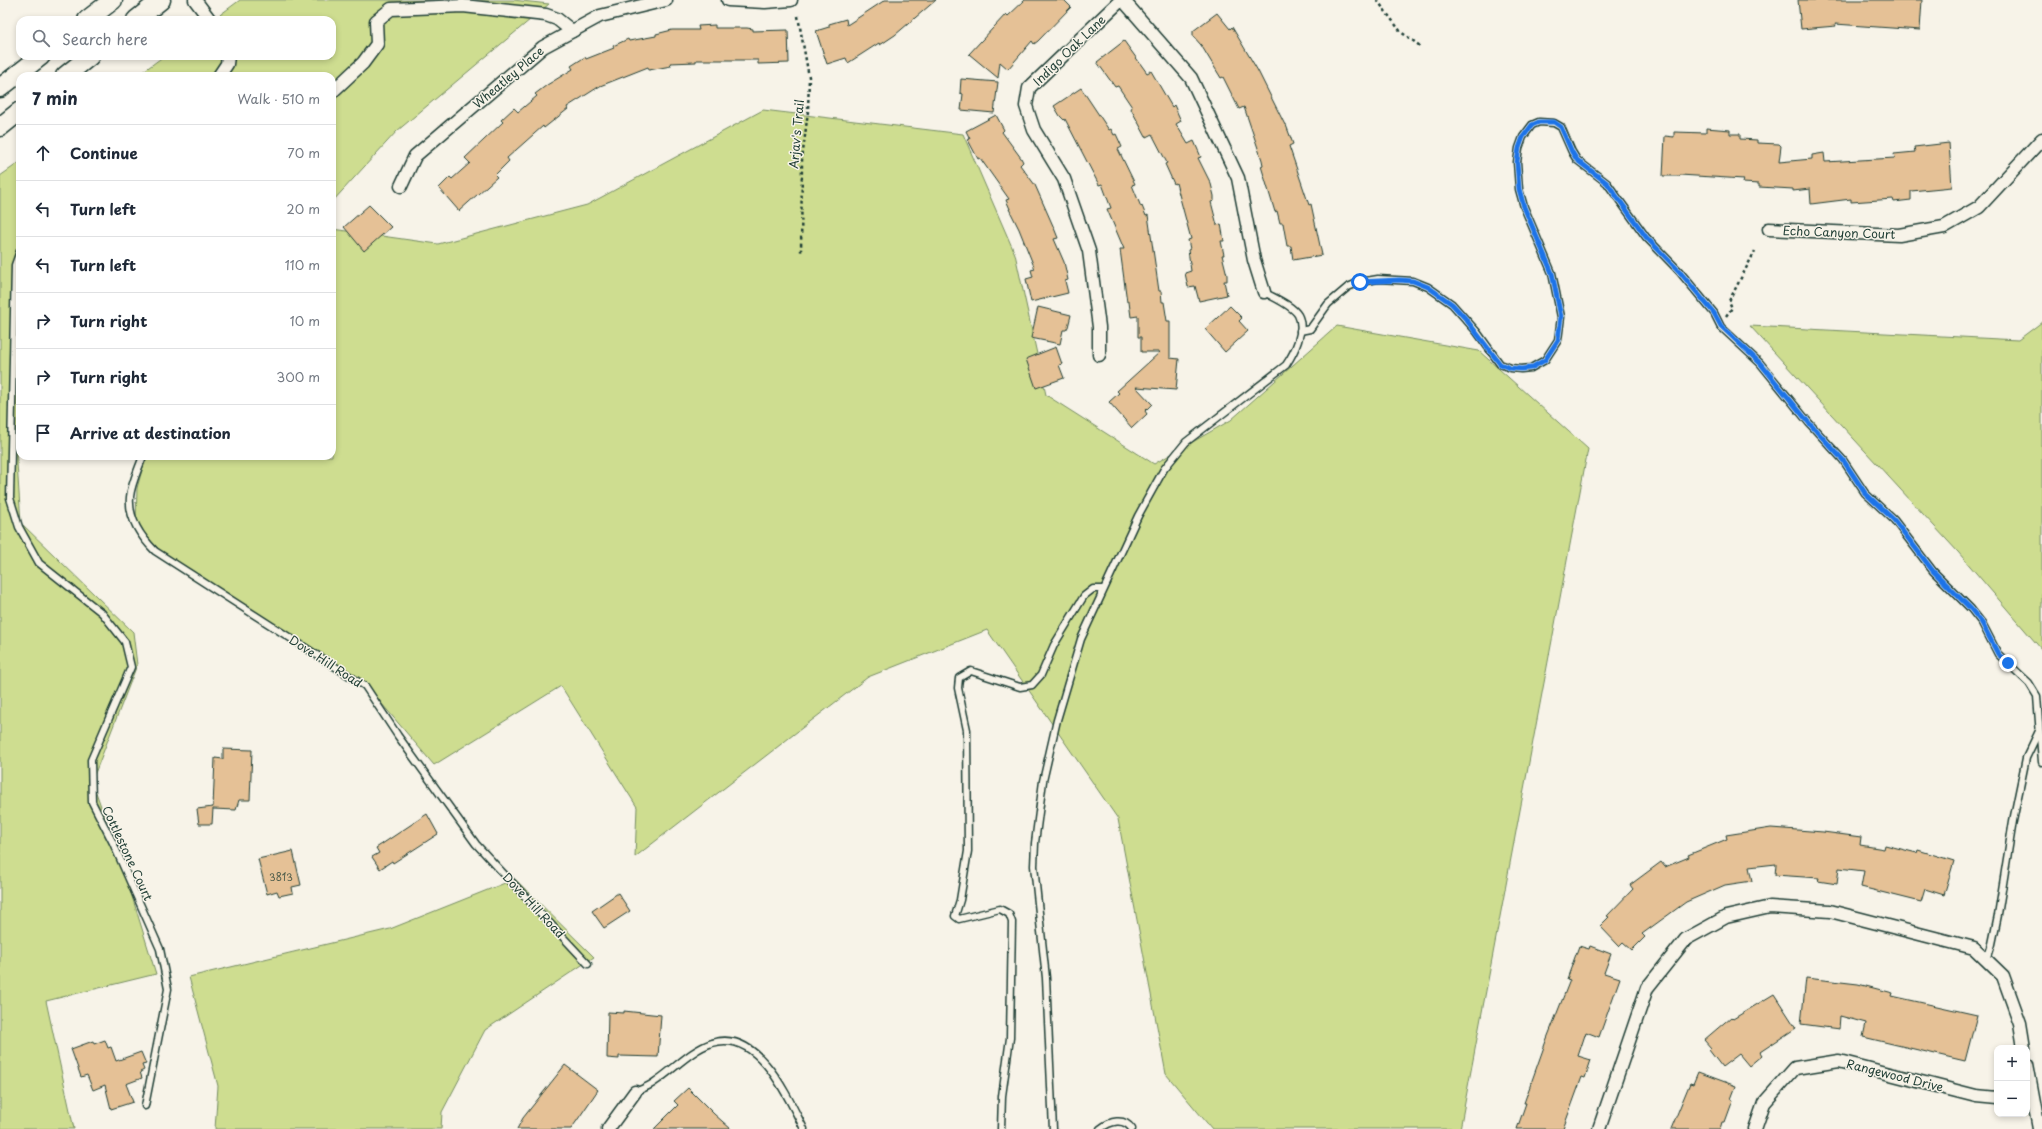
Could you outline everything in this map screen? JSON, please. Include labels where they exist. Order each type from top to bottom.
[{"type":"main road","points":[[92,16],[113,0]]},
{"type":"main road","points":[[141,16],[161,0]]},
{"type":"main road","points":[[20,72],[36,60]]},
{"type":"main road","points":[[70,72],[85,60]]},
{"type":"main road","points":[[0,88],[16,76]]},
{"type":"main road","points":[[0,127],[16,114]]},
{"type":"street","points":[[195,0],[207,16]]},
{"type":"street","name":"Wheatley Place","points":[[401,186],[415,156],[543,47],[600,16],[666,0]]},
{"type":"street","points":[[728,0],[765,2],[790,0]]},
{"type":"street","points":[[1122,0],[1191,78],[1238,178],[1254,260],[1264,292]]},
{"type":"street","name":"Indigo Oak Lane","points":[[1099,355],[1099,327],[1088,252],[1064,179],[1034,130],[1026,106],[1029,88],[1122,0]]},
{"type":"street","points":[[336,88],[363,63],[377,44],[376,21],[391,9],[463,6],[546,15],[557,19],[572,31]]},
{"type":"street","points":[[222,72],[227,64],[228,60]]},
{"type":"street","name":"Echo Canyon Court","points":[[1768,229],[1898,235],[1944,227],[1979,207],[2042,138]]},
{"type":"street","points":[[1599,1129],[1647,988],[1686,938],[1726,917],[1770,906],[1830,911],[1974,948],[2004,976],[2020,1022],[2024,1045]]},
{"type":"street","name":"Rangewood Drive","points":[[1754,1129],[1764,1103],[1795,1068],[1839,1061],[1976,1096],[1994,1098]]},
{"type":"street","points":[[2030,1079],[2039,1129]]},
{"type":"street","points":[[612,1127],[635,1092]]},
{"type":"lane","points":[[1300,331],[1310,329],[1328,304],[1348,287],[1360,282],[1378,280],[1413,281],[1428,287],[1452,304],[1477,332],[1500,364],[1510,368],[1521,369],[1531,368],[1545,360],[1558,340],[1561,317],[1552,273],[1524,207],[1519,189],[1517,162],[1519,148],[1523,137],[1532,125],[1539,122],[1554,122],[1561,127],[1577,160],[1607,183],[1646,237],[1679,271],[1721,326],[1760,363],[1809,423],[1843,460],[1865,493],[1894,520],[1933,571],[1971,609],[1982,623],[1998,654],[2029,683],[2037,696],[2042,762]]},
{"type":"lane","name":"Cottlestone Court","points":[[16,262],[10,498],[19,527],[39,563],[102,613],[125,642],[131,667],[91,760],[91,781],[92,802],[113,843],[160,949],[168,989],[145,1106]]},
{"type":"lane","points":[[1053,1129],[1044,955],[1034,866],[1035,843],[1043,781],[1057,720],[1081,639],[1138,516],[1164,469],[1186,442],[1286,365],[1296,350],[1300,331],[1298,315],[1290,308],[1264,292]]},
{"type":"lane","name":"Dove Hill Road","points":[[142,460],[130,497],[133,520],[142,538],[155,551],[365,686],[398,736],[476,844],[588,964]]},
{"type":"lane","points":[[1001,1129],[1002,1096],[1010,1038],[1013,936],[1012,922],[1009,914],[1000,909],[959,919],[955,916],[960,900],[968,851],[967,730],[958,688],[959,678],[971,671],[1014,685],[1026,687],[1036,681],[1054,646],[1084,596],[1093,589],[1103,589]]},
{"type":"lane","points":[[1987,960],[1998,915],[2013,821],[2026,758],[2039,730]]},
{"type":"lane","points":[[635,1092],[655,1082],[700,1049],[712,1043],[734,1042],[751,1051],[771,1070],[783,1088],[804,1129]]},
{"type":"lane","points":[[1100,1129],[1117,1121],[1124,1121],[1132,1129]]},
{"type":"path","points":[[1377,0],[1401,32],[1420,46]]},
{"type":"path","name":"Arjav's Trail","points":[[798,16],[809,77],[808,111],[802,160],[801,254]]},
{"type":"path","points":[[1719,322],[1729,314],[1732,308],[1729,301],[1755,251]]},
{"type":"green space","points":[[240,0],[513,0],[549,4],[397,131],[336,198],[336,72],[142,72],[159,60],[336,60],[336,16],[218,16]]},
{"type":"green space","points":[[763,110],[963,134],[1015,254],[1046,395],[1154,464],[1231,420],[1337,326],[1479,351],[1588,449],[1460,1129],[1212,1129],[1166,1074],[1118,819],[987,630],[868,677],[635,857],[637,807],[561,686],[434,765],[376,697],[292,636],[162,553],[136,524],[137,488],[145,460],[336,460],[336,230],[438,244],[587,205]]},
{"type":"green space","points":[[16,165],[15,433],[21,523],[133,632],[137,665],[92,781],[126,877],[156,974],[46,1001],[74,1129],[0,1129],[0,176]]},
{"type":"green space","points":[[2042,322],[2042,650],[1958,552],[1750,326],[2018,340]]},
{"type":"green space","points":[[515,879],[594,957],[485,1030],[442,1112],[441,1129],[215,1129],[218,1086],[189,977],[390,929]]},
{"type":"building","points":[[885,0],[936,0],[895,35],[880,45],[879,43],[848,63],[846,58],[827,64],[816,31],[829,27],[829,24],[846,19],[847,25]]},
{"type":"building","points":[[1025,0],[1064,0],[1071,7],[1038,41],[1034,44],[1032,41],[1008,69],[1000,62],[998,78],[969,54],[1006,14],[1008,16]]},
{"type":"building","points":[[1798,0],[1922,0],[1920,30],[1835,24],[1836,26],[1801,29]]},
{"type":"building","points":[[1217,13],[1230,29],[1232,27],[1258,71],[1286,125],[1293,144],[1289,146],[1309,205],[1311,204],[1322,255],[1293,260],[1291,246],[1287,246],[1283,223],[1280,223],[1277,211],[1275,212],[1261,166],[1263,165],[1262,160],[1244,107],[1239,109],[1223,77],[1221,78],[1201,45],[1193,36],[1193,31]]},
{"type":"building","points":[[715,25],[715,28],[747,28],[753,29],[753,31],[788,30],[789,63],[758,64],[758,60],[696,60],[696,62],[670,63],[671,66],[649,70],[648,67],[600,86],[567,107],[568,109],[544,128],[543,126],[507,158],[509,161],[495,175],[497,177],[459,211],[439,188],[450,177],[452,179],[470,163],[465,158],[503,122],[501,120],[514,108],[518,112],[537,96],[535,94],[573,69],[571,66],[585,57],[586,59],[614,48],[613,46],[628,39],[629,41],[656,36],[656,34],[672,30],[699,30],[698,26]]},
{"type":"building","points":[[1124,41],[1147,73],[1151,71],[1172,107],[1174,105],[1181,121],[1176,124],[1188,144],[1194,141],[1201,157],[1198,158],[1211,184],[1214,196],[1214,201],[1211,202],[1217,225],[1221,224],[1224,241],[1221,241],[1224,255],[1222,255],[1227,275],[1227,281],[1224,281],[1227,295],[1199,301],[1195,286],[1188,287],[1185,273],[1191,271],[1188,240],[1191,239],[1176,183],[1174,184],[1165,164],[1167,163],[1152,134],[1146,137],[1131,109],[1132,107],[1118,86],[1115,87],[1097,62]]},
{"type":"building","points":[[961,79],[998,82],[994,113],[961,110],[963,94],[960,93]]},
{"type":"building","points":[[1081,88],[1109,130],[1111,129],[1114,135],[1116,134],[1122,147],[1118,149],[1135,184],[1132,185],[1141,207],[1142,206],[1146,216],[1148,215],[1159,291],[1161,291],[1162,302],[1164,302],[1167,321],[1170,321],[1170,358],[1179,359],[1176,390],[1136,387],[1152,404],[1145,411],[1147,414],[1132,428],[1109,402],[1119,393],[1117,391],[1160,352],[1141,352],[1141,337],[1138,337],[1138,316],[1131,317],[1129,302],[1127,302],[1120,249],[1124,249],[1107,209],[1111,208],[1102,184],[1099,185],[1065,119],[1064,120],[1060,116],[1054,106]]},
{"type":"building","points":[[996,115],[1004,130],[1002,132],[1023,162],[1020,165],[1035,185],[1054,228],[1058,238],[1054,239],[1064,262],[1068,280],[1065,281],[1068,293],[1031,302],[1026,279],[1033,277],[1031,270],[1035,269],[1019,229],[1009,209],[1006,200],[1009,199],[980,158],[978,159],[968,140],[970,139],[966,131]]},
{"type":"building","points":[[1706,128],[1730,130],[1730,134],[1740,134],[1740,139],[1757,140],[1757,143],[1779,144],[1781,146],[1779,162],[1812,159],[1812,155],[1824,153],[1825,162],[1895,158],[1894,154],[1915,152],[1914,147],[1949,143],[1952,187],[1911,191],[1911,200],[1894,202],[1893,199],[1851,202],[1851,199],[1811,204],[1810,189],[1793,191],[1793,189],[1759,187],[1759,184],[1743,183],[1744,179],[1680,175],[1663,176],[1665,136],[1674,137],[1674,132],[1706,133]]},
{"type":"building","points":[[369,205],[391,227],[364,251],[344,227]]},
{"type":"building","points":[[1230,306],[1242,318],[1239,321],[1248,331],[1225,352],[1205,329]]},
{"type":"building","points":[[1038,307],[1071,315],[1068,327],[1066,330],[1063,330],[1060,344],[1031,338]]},
{"type":"building","points":[[1056,347],[1062,364],[1059,365],[1064,378],[1036,388],[1026,359]]},
{"type":"building","points":[[223,749],[252,750],[250,800],[239,800],[236,810],[213,809],[212,824],[199,824],[197,809],[213,807],[215,758],[223,759]]},
{"type":"building","points":[[427,814],[438,834],[393,863],[392,861],[380,869],[372,857],[379,853],[376,848]]},
{"type":"building","points":[[1771,828],[1861,837],[1860,845],[1884,849],[1885,845],[1917,853],[1918,850],[1954,861],[1944,895],[1925,889],[1921,902],[1861,887],[1864,871],[1839,868],[1837,884],[1818,881],[1819,878],[1775,875],[1776,864],[1749,867],[1752,881],[1725,885],[1686,902],[1642,934],[1645,937],[1632,950],[1623,942],[1619,946],[1600,926],[1609,917],[1607,916],[1633,889],[1630,885],[1661,862],[1665,867],[1689,857],[1688,855],[1727,839],[1726,835]]},
{"type":"building","points":[[293,851],[301,885],[292,887],[293,893],[279,896],[277,891],[267,894],[258,859]]},
{"type":"building","points":[[618,893],[630,911],[604,928],[592,911]]},
{"type":"building","points":[[1579,946],[1589,949],[1590,946],[1611,954],[1604,973],[1620,978],[1599,1037],[1586,1032],[1578,1056],[1591,1060],[1585,1078],[1582,1077],[1563,1129],[1517,1129],[1526,1103],[1524,1103],[1546,1041],[1570,980],[1567,979]]},
{"type":"building","points":[[1806,978],[1858,984],[1893,993],[1892,996],[1977,1015],[1965,1061],[1863,1037],[1866,1023],[1840,1016],[1839,1029],[1801,1024]]},
{"type":"building","points":[[1774,994],[1796,1028],[1760,1052],[1762,1055],[1749,1066],[1739,1054],[1722,1067],[1709,1050],[1711,1048],[1704,1040],[1731,1017],[1733,1019]]},
{"type":"building","points":[[624,1011],[661,1015],[658,1057],[619,1056],[619,1059],[607,1058],[608,1012],[624,1013]]},
{"type":"building","points":[[105,1040],[108,1048],[111,1047],[116,1061],[141,1052],[146,1064],[142,1065],[144,1070],[140,1072],[142,1078],[126,1084],[133,1102],[111,1109],[105,1085],[93,1090],[87,1075],[81,1077],[71,1049],[93,1041],[94,1044]]},
{"type":"building","points":[[565,1065],[598,1090],[571,1129],[517,1129],[523,1118]]},
{"type":"building","points":[[1698,1072],[1736,1086],[1731,1099],[1733,1100],[1725,1122],[1722,1122],[1720,1129],[1671,1129],[1690,1083],[1693,1084]]},
{"type":"building","points":[[688,1088],[731,1129],[654,1129],[678,1105],[674,1101]]},
{"type":"route","points":[[1360,282],[1378,280],[1413,281],[1428,287],[1452,304],[1477,332],[1500,364],[1510,368],[1521,369],[1539,365],[1553,350],[1558,340],[1561,330],[1561,317],[1552,273],[1524,207],[1519,189],[1517,162],[1519,148],[1523,137],[1532,125],[1539,122],[1554,122],[1561,127],[1577,160],[1607,183],[1646,237],[1679,271],[1714,313],[1721,326],[1760,363],[1809,423],[1843,460],[1865,493],[1894,520],[1933,571],[1957,597],[1971,609],[1982,623],[1998,654],[2008,663]]}]
